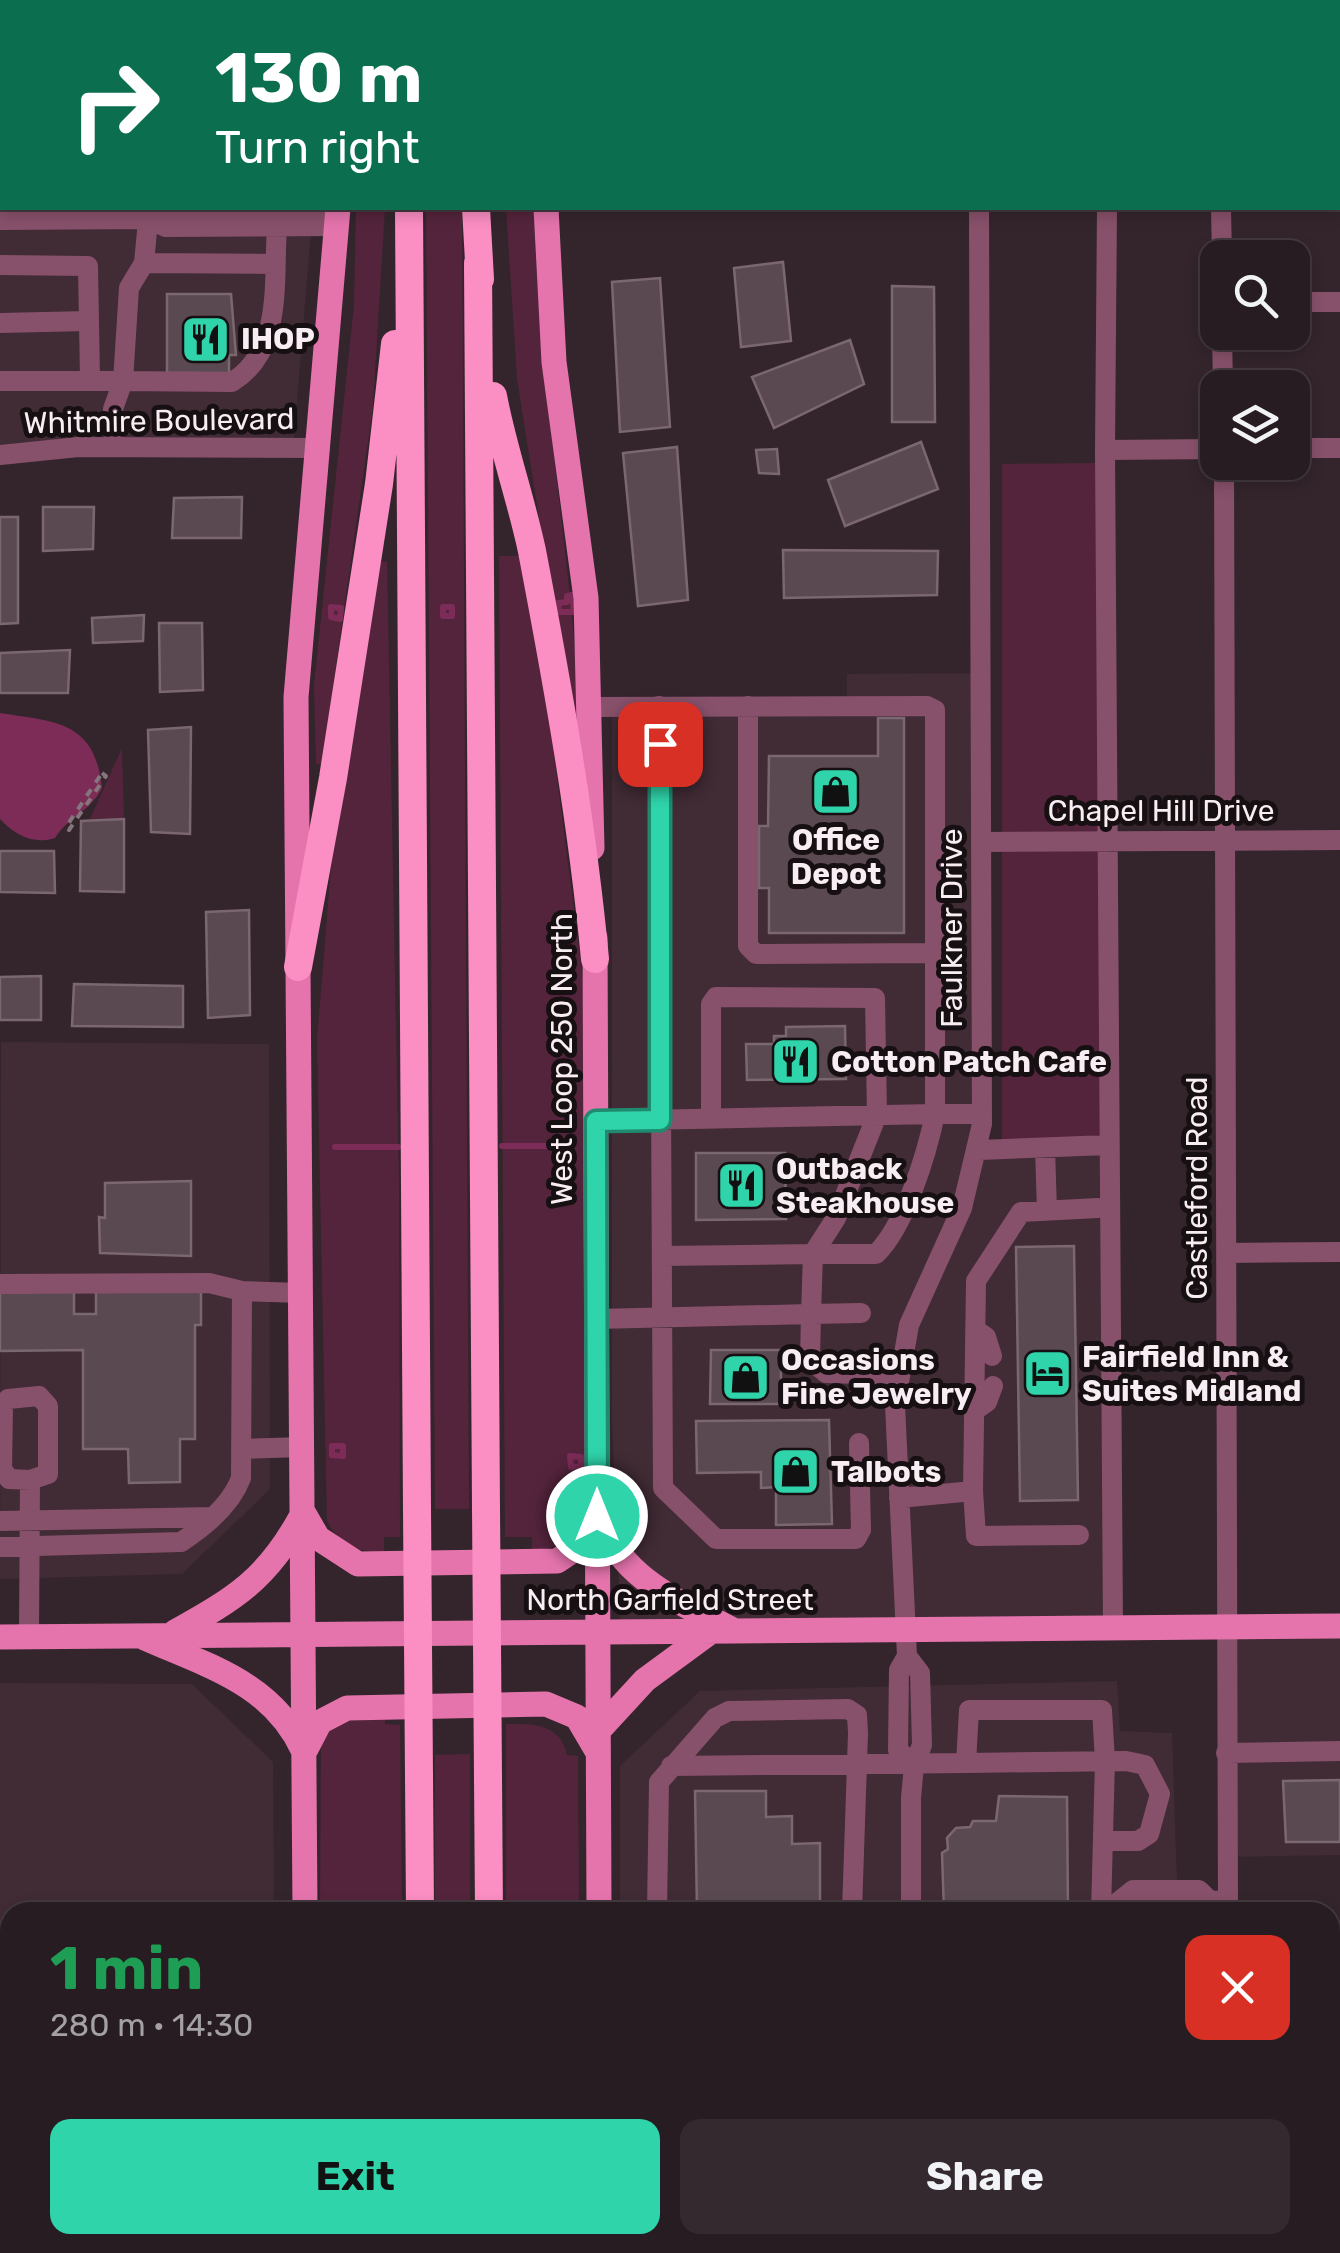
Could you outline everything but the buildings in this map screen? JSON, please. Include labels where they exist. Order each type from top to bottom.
[{"type":"highway","points":[[298,967],[333,778],[379,484],[407,210]]},
{"type":"highway","points":[[407,210],[420,1902]]},
{"type":"highway","points":[[476,210],[489,1902]]},
{"type":"highway","points":[[478,264],[498,428],[526,527],[576,789],[595,959]]},
{"type":"main road","name":"West Loop 250 North","points":[[546,210],[554,362],[586,598],[595,959],[599,1902]]},
{"type":"main road","points":[[305,1902],[296,698],[337,215]]},
{"type":"main road","points":[[303,1512],[318,1538],[358,1564],[557,1561],[580,1546],[597,1509]]},
{"type":"main road","points":[[597,1509],[605,1532],[623,1560],[657,1590],[738,1632]]},
{"type":"main road","points":[[174,1633],[242,1594],[271,1567],[303,1512]]},
{"type":"main road","name":"North Garfield Street","points":[[0,1636],[738,1632],[906,1643],[1113,1629],[1340,1626]]},
{"type":"main road","points":[[305,1754],[313,1729],[347,1708],[546,1704],[577,1717],[598,1743],[640,1684],[709,1633]]},
{"type":"main road","points":[[136,1634],[251,1685],[291,1725],[305,1754]]},
{"type":"street","name":"Faulkner Drive","points":[[911,1902],[914,1765],[922,1745],[920,1673],[906,1643],[898,1375],[916,1303],[956,1224],[979,1150],[982,1114],[979,210]]},
{"type":"street","points":[[1107,210],[1105,450],[1113,1629]]},
{"type":"street","points":[[1221,210],[1222,240]]},
{"type":"street","points":[[0,220],[163,211],[337,215]]},
{"type":"street","points":[[148,213],[166,227],[277,227],[337,215]]},
{"type":"street","points":[[116,447],[112,409],[123,381],[129,288],[144,263],[148,213]]},
{"type":"street","points":[[0,381],[232,382],[243,376],[263,353],[271,325],[277,227]]},
{"type":"street","points":[[144,263],[274,264]]},
{"type":"street","points":[[0,265],[88,266],[90,379]]},
{"type":"street","points":[[1310,302],[1340,302]]},
{"type":"street","points":[[0,323],[89,321]]},
{"type":"street","name":"Whitmire Boulevard","points":[[0,455],[116,447],[320,448]]},
{"type":"street","points":[[1310,448],[1340,448]]},
{"type":"street","points":[[1105,450],[1200,449]]},
{"type":"street","name":"Castleford Road","points":[[1222,1902],[1229,1627],[1224,480]]},
{"type":"street","points":[[588,706],[927,706],[935,710],[935,1114],[920,1170],[881,1250],[876,1254],[662,1256]]},
{"type":"street","points":[[660,706],[663,1488],[716,1539],[856,1539],[861,1530],[859,1443]]},
{"type":"street","points":[[748,706],[748,946],[756,954],[934,953]]},
{"type":"street","name":"Chapel Hill Drive","points":[[982,842],[1340,840]]},
{"type":"street","points":[[712,1118],[710,1004],[716,998],[875,998],[877,1115],[836,1218],[812,1254],[810,1360],[826,1374],[898,1375]]},
{"type":"street","points":[[596,1121],[982,1114]]},
{"type":"street","points":[[979,1150],[1108,1146]]},
{"type":"street","points":[[1045,1148],[1047,1211]]},
{"type":"street","points":[[1079,1535],[976,1536],[976,1282],[1020,1212],[1098,1208]]},
{"type":"street","points":[[1227,1253],[1340,1252]]},
{"type":"street","points":[[0,1284],[209,1283],[242,1291],[301,1293]]},
{"type":"street","points":[[0,1548],[180,1542],[213,1516],[237,1489],[242,1449],[242,1291]]},
{"type":"street","points":[[596,1320],[861,1313]]},
{"type":"street","points":[[976,1330],[986,1337],[992,1356]]},
{"type":"street","points":[[974,1411],[987,1402],[993,1386]]},
{"type":"street","points":[[242,1449],[302,1447]]},
{"type":"street","points":[[28,1636],[30,1480]]},
{"type":"street","points":[[899,1498],[973,1491]]},
{"type":"street","points":[[0,1522],[213,1516]]},
{"type":"street","points":[[657,1902],[655,1802],[659,1782],[715,1718],[729,1711],[848,1709],[856,1715],[852,1902]]},
{"type":"street","points":[[966,1763],[969,1710],[1102,1710],[1106,1902]]},
{"type":"street","points":[[1226,1753],[1340,1751]]},
{"type":"street","points":[[672,1766],[1105,1761],[1146,1765],[1160,1794],[1149,1834],[1138,1841],[1103,1841]]},
{"type":"street","points":[[1111,1902],[1132,1890],[1199,1890],[1217,1902]]},
{"type":"path","points":[[102,774],[106,776],[69,830],[66,828],[102,774]]},
{"type":"shaded area","points":[[0,210],[313,210],[293,449],[0,456]]},
{"type":"shaded area","points":[[356,210],[385,210],[373,406],[322,764],[316,764],[314,685],[354,305]]},
{"type":"shaded area","points":[[426,210],[462,210],[469,1509],[435,1509]]},
{"type":"shaded area","points":[[506,210],[534,210],[542,341],[571,606],[581,740],[574,740],[517,378]]},
{"type":"shaded area","points":[[1107,463],[1108,1142],[1002,1142],[1002,464]]},
{"type":"shaded area","points":[[499,556],[524,556],[536,615],[583,980],[586,1502],[581,1523],[570,1538],[554,1547],[532,1551],[532,1537],[505,1537]]},
{"type":"shaded area","points":[[374,560],[387,562],[399,1185],[400,1537],[384,1537],[384,1552],[350,1545],[337,1536],[327,1521],[317,1040],[333,843]]},
{"type":"shaded area","points":[[982,673],[979,1148],[1109,1155],[1111,1629],[621,1634],[612,1422],[612,705],[847,702],[847,674]]},
{"type":"shaded area","points":[[0,713],[69,728],[91,749],[102,788],[55,838],[25,837],[0,819]]},
{"type":"shaded area","points":[[122,748],[124,819],[89,821]]},
{"type":"shaded area","points":[[1,1042],[269,1044],[270,1489],[182,1574],[0,1579]]},
{"type":"shaded area","points":[[1340,1627],[1340,1855],[1227,1857],[1225,1628]]},
{"type":"shaded area","points":[[1117,1681],[1120,1731],[1172,1733],[1178,1902],[620,1902],[620,1766],[700,1691]]},
{"type":"shaded area","points":[[0,1683],[192,1684],[273,1762],[274,1902],[0,1902]]},
{"type":"shaded area","points":[[385,1711],[385,1724],[400,1725],[402,1902],[320,1902],[321,1742],[334,1722]]},
{"type":"shaded area","points":[[506,1724],[526,1724],[552,1731],[567,1755],[578,1756],[579,1902],[506,1902]]},
{"type":"shaded area","points":[[470,1754],[470,1902],[435,1902],[435,1755]]},
{"type":"waterway","points":[[572,595],[574,612],[559,612],[558,603],[567,602],[567,596],[572,595]]},
{"type":"waterway","points":[[331,607],[341,608],[340,619],[331,617],[331,607]]},
{"type":"waterway","points":[[443,607],[452,607],[452,616],[443,616],[443,607]]},
{"type":"waterway","points":[[502,1146],[563,1146]]},
{"type":"waterway","points":[[335,1147],[398,1147]]},
{"type":"waterway","points":[[332,1446],[343,1446],[343,1456],[332,1455],[332,1446]]},
{"type":"waterway","points":[[570,1456],[581,1457],[581,1467],[571,1467],[570,1456]]},
{"type":"place","name":"IHOP","points":[[206,339]]},
{"type":"place","name":"Office Depot","points":[[836,791]]},
{"type":"place","name":"Cotton Patch Cafe","points":[[796,1062]]},
{"type":"place","name":"Outback Steakhouse","points":[[741,1186]]},
{"type":"place","name":"Fairfield Inn & Suites Midland","points":[[1047,1374]]},
{"type":"place","name":"Occasions Fine Jewelry","points":[[746,1377]]},
{"type":"place","name":"Talbots","points":[[796,1472]]},
{"type":"route","points":[[597,1516],[596,1121],[660,1120],[660,744]]}]
